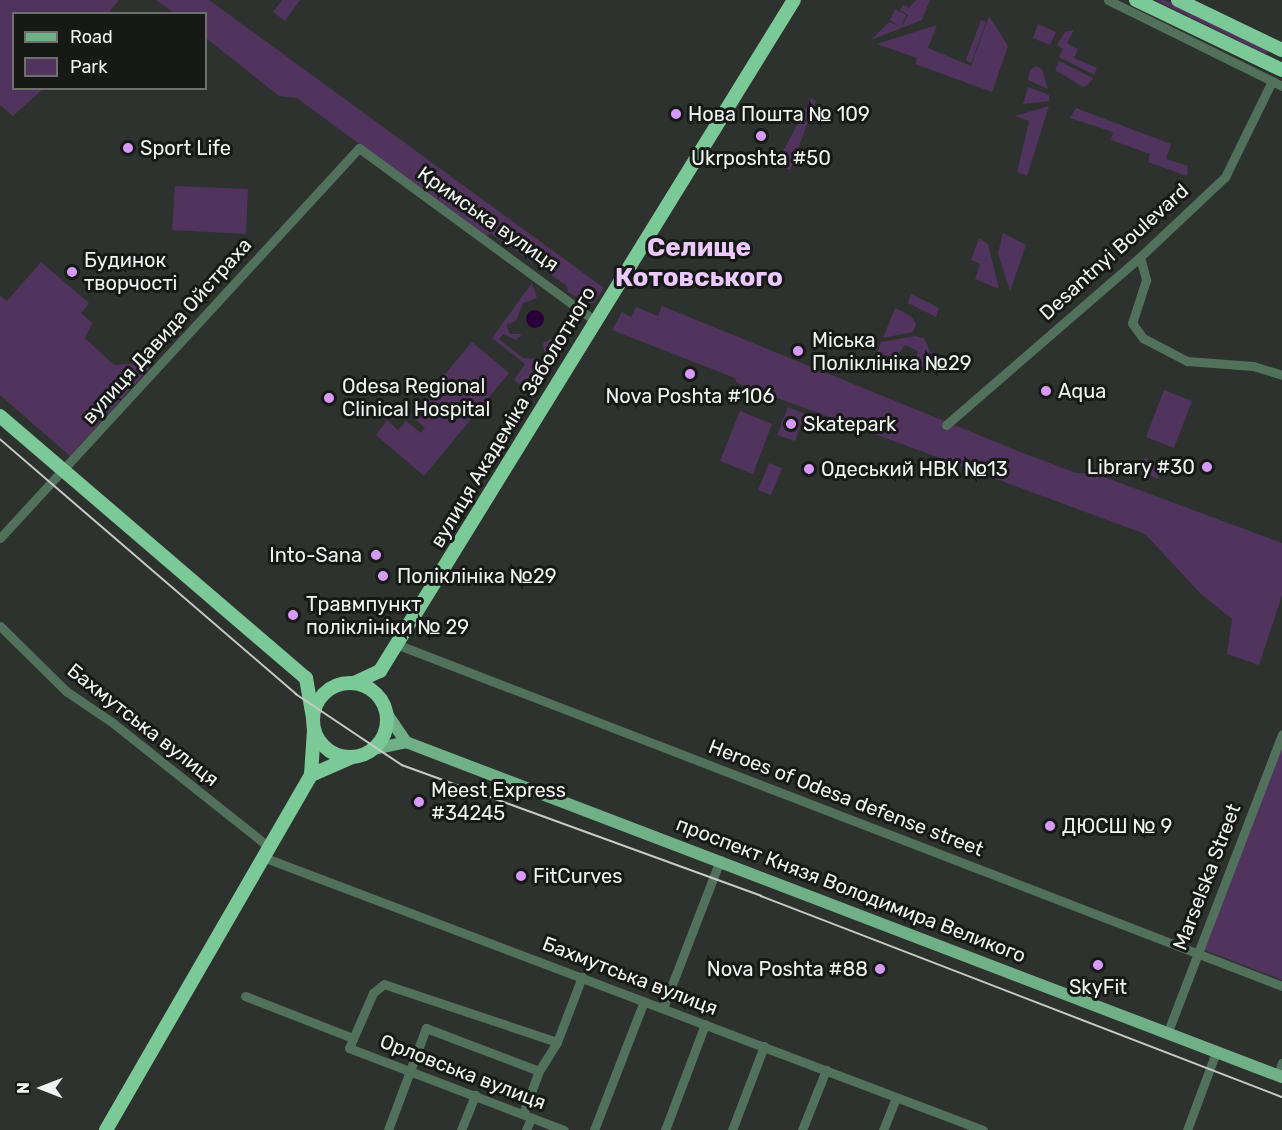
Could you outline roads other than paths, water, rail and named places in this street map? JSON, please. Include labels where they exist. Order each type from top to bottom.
[{"type":"highway","name":"вулиця Академіка Заболотного","points":[[380,671],[594,320],[794,0]]},
{"type":"highway","points":[[1136,0],[1282,70]]},
{"type":"highway","points":[[1178,0],[1282,50]]},
{"type":"highway","points":[[0,416],[62,472],[306,678],[365,686],[385,708]]},
{"type":"highway","points":[[311,775],[374,749],[384,736],[385,708],[380,671],[323,695],[314,724],[327,750],[350,758]]},
{"type":"highway","points":[[106,1130],[311,775],[314,724],[306,678]]},
{"type":"main road","points":[[374,749],[405,742],[385,708]]},
{"type":"main road","name":"проспект Князя Володимира Великого","points":[[405,742],[720,860],[1167,1034],[1281,1072]]},
{"type":"street","points":[[1108,0],[1282,86]]},
{"type":"street","name":"Desantnyi Boulevard","points":[[946,425],[1140,257],[1230,172],[1272,81]]},
{"type":"street","name":"Кримська вулиця","points":[[359,148],[594,320]]},
{"type":"street","name":"вулиця Давида Ойстраха","points":[[0,538],[359,148]]},
{"type":"street","points":[[1140,257],[1146,280],[1132,323],[1143,338],[1187,361],[1253,366],[1282,375]]},
{"type":"street","name":"Бахмутська вулиця","points":[[0,626],[66,691],[113,723],[266,852],[582,977],[983,1130]]},
{"type":"street","name":"Heroes of Odesa defense street","points":[[396,644],[1282,986]]},
{"type":"street","name":"Marselska Street","points":[[1167,1034],[1282,734]]},
{"type":"street","points":[[663,1008],[720,860]]},
{"type":"street","points":[[526,1130],[527,1116],[539,1071],[557,1042],[582,977]]},
{"type":"street","points":[[352,1038],[373,993],[378,987],[390,984],[557,1042]]},
{"type":"street","name":"Орловська вулиця","points":[[245,996],[352,1038],[349,1048],[564,1130]]},
{"type":"street","points":[[594,1130],[644,1000]]},
{"type":"street","points":[[665,1130],[705,1024]]},
{"type":"street","points":[[388,1130],[426,1028],[539,1071]]},
{"type":"street","points":[[732,1130],[764,1046]]},
{"type":"street","points":[[1187,1130],[1216,1052]]},
{"type":"street","points":[[802,1130],[826,1070]]},
{"type":"street","points":[[461,1130],[475,1095]]},
{"type":"street","points":[[883,1130],[896,1097]]},
{"type":"tram line","points":[[0,439],[296,694],[402,765],[761,896],[1282,1097]]},
{"type":"place","name":"Нова Пошта № 109","points":[[676,114]]},
{"type":"place","name":"Ukrposhta #50","points":[[761,136]]},
{"type":"place","name":"Sport Life","points":[[128,148]]},
{"type":"place","name":"Будинок творчості","points":[[72,272]]},
{"type":"place","name":"Міська Поліклініка №29","points":[[798,351]]},
{"type":"place","name":"Nova Poshta #106","points":[[690,374]]},
{"type":"place","name":"Aqua","points":[[1046,391]]},
{"type":"place","name":"Odesa Regional Clinical Hospital","points":[[329,398]]},
{"type":"place","name":"Skatepark","points":[[791,424]]},
{"type":"place","name":"Library #30","points":[[1207,467]]},
{"type":"place","name":"Одеський НВК №13","points":[[809,469]]},
{"type":"place","name":"Into-Sana","points":[[376,555]]},
{"type":"place","name":"Поліклініка №29","points":[[383,576]]},
{"type":"place","name":"Травмпункт поліклініки № 29","points":[[293,615]]},
{"type":"place","name":"Meest Express #34245","points":[[419,802]]},
{"type":"place","name":"ДЮСШ № 9","points":[[1050,826]]},
{"type":"place","name":"FitCurves","points":[[521,876]]},
{"type":"place","name":"SkyFit","points":[[1098,965]]},
{"type":"place","name":"Nova Poshta #88","points":[[880,969]]},
{"type":"district","name":"Селище Котовського","points":[[699,263]]}]
